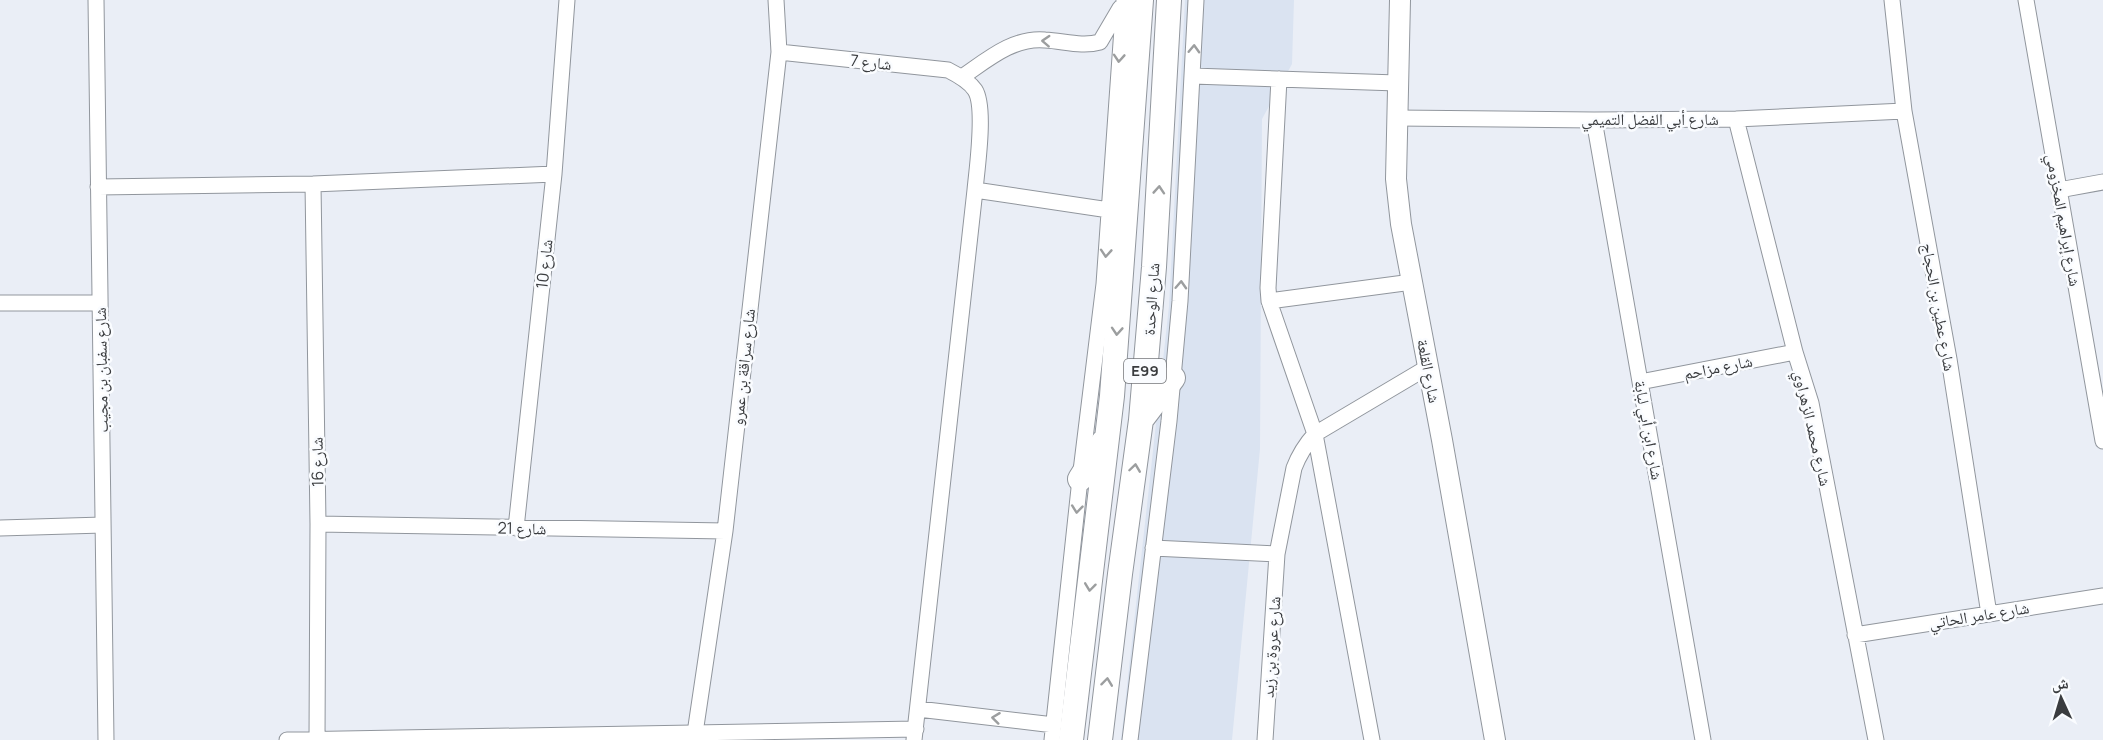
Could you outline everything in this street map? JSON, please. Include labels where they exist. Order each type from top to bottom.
[{"type":"main road","name":"شارع الوحدة","points":[[1100,740],[1142,420],[1154,267],[1169,0]]},
{"type":"main road","name":"شارع الوحدة","points":[[1059,735],[1094,562],[1112,396],[1129,1]]},
{"type":"main road","points":[[1142,420],[1173,378]]},
{"type":"main road","points":[[1080,479],[1107,434]]},
{"type":"street","name":"شارع سفبان بن مجيب","points":[[96,0],[106,740]]},
{"type":"street","name":"شارع 10","points":[[516,528],[554,174],[567,0]]},
{"type":"street","name":"شارع سراقة بن عمرو","points":[[695,733],[725,531],[779,52],[776,0]]},
{"type":"street","points":[[1130,740],[1180,301],[1196,0]]},
{"type":"street","name":"شارع القلعة","points":[[1400,0],[1396,179],[1401,224],[1495,740]]},
{"type":"street","name":"شارع عطين بن الحجاج","points":[[1892,0],[1904,111],[1949,358],[1989,614]]},
{"type":"street","name":"شارع إبراهيم المخزومي","points":[[2026,0],[2103,441]]},
{"type":"street","points":[[287,740],[695,733],[915,735],[975,190],[981,110],[976,91],[962,77],[998,52],[1022,41],[1043,39],[1088,45],[1100,42],[1129,1]]},
{"type":"street","points":[[918,709],[1059,735],[1080,479],[1104,284],[1108,210],[1129,1]]},
{"type":"street","name":"شارع 7","points":[[779,52],[948,70],[962,77]]},
{"type":"street","points":[[1193,76],[1397,83]]},
{"type":"street","points":[[1279,79],[1269,301],[1315,434],[1372,740]]},
{"type":"street","name":"شارع أبي الفضل التميمي","points":[[1396,117],[1594,120],[1736,119],[1904,111]]},
{"type":"street","name":"شارع محمد الزهراوي","points":[[1736,119],[1795,352],[1811,403],[1876,740]]},
{"type":"street","name":"شارع ابن أبي لبابة","points":[[1594,120],[1703,740]]},
{"type":"street","points":[[98,187],[313,184],[554,174]]},
{"type":"street","points":[[2059,190],[2103,182]]},
{"type":"street","name":"شارع 16","points":[[313,184],[318,524],[317,740]]},
{"type":"street","points":[[975,190],[1108,210]]},
{"type":"street","points":[[1269,301],[1412,282]]},
{"type":"street","points":[[0,303],[100,303]]},
{"type":"street","name":"شارع مزاحم","points":[[1640,382],[1795,352]]},
{"type":"street","points":[[1315,434],[1428,367]]},
{"type":"street","name":"شارع عروة بن زيد","points":[[1265,740],[1277,554],[1294,468],[1306,444],[1315,434]]},
{"type":"street","name":"شارع 21","points":[[318,524],[725,531]]},
{"type":"street","points":[[0,528],[103,525]]},
{"type":"street","points":[[1153,548],[1277,554]]},
{"type":"street","name":"شارع عامر الحاتي","points":[[1855,635],[2103,596]]},
{"type":"shaded area","points":[[1185,0],[1294,0],[1292,64],[1262,119],[1260,449],[1232,740],[1121,740],[1169,306]]}]
